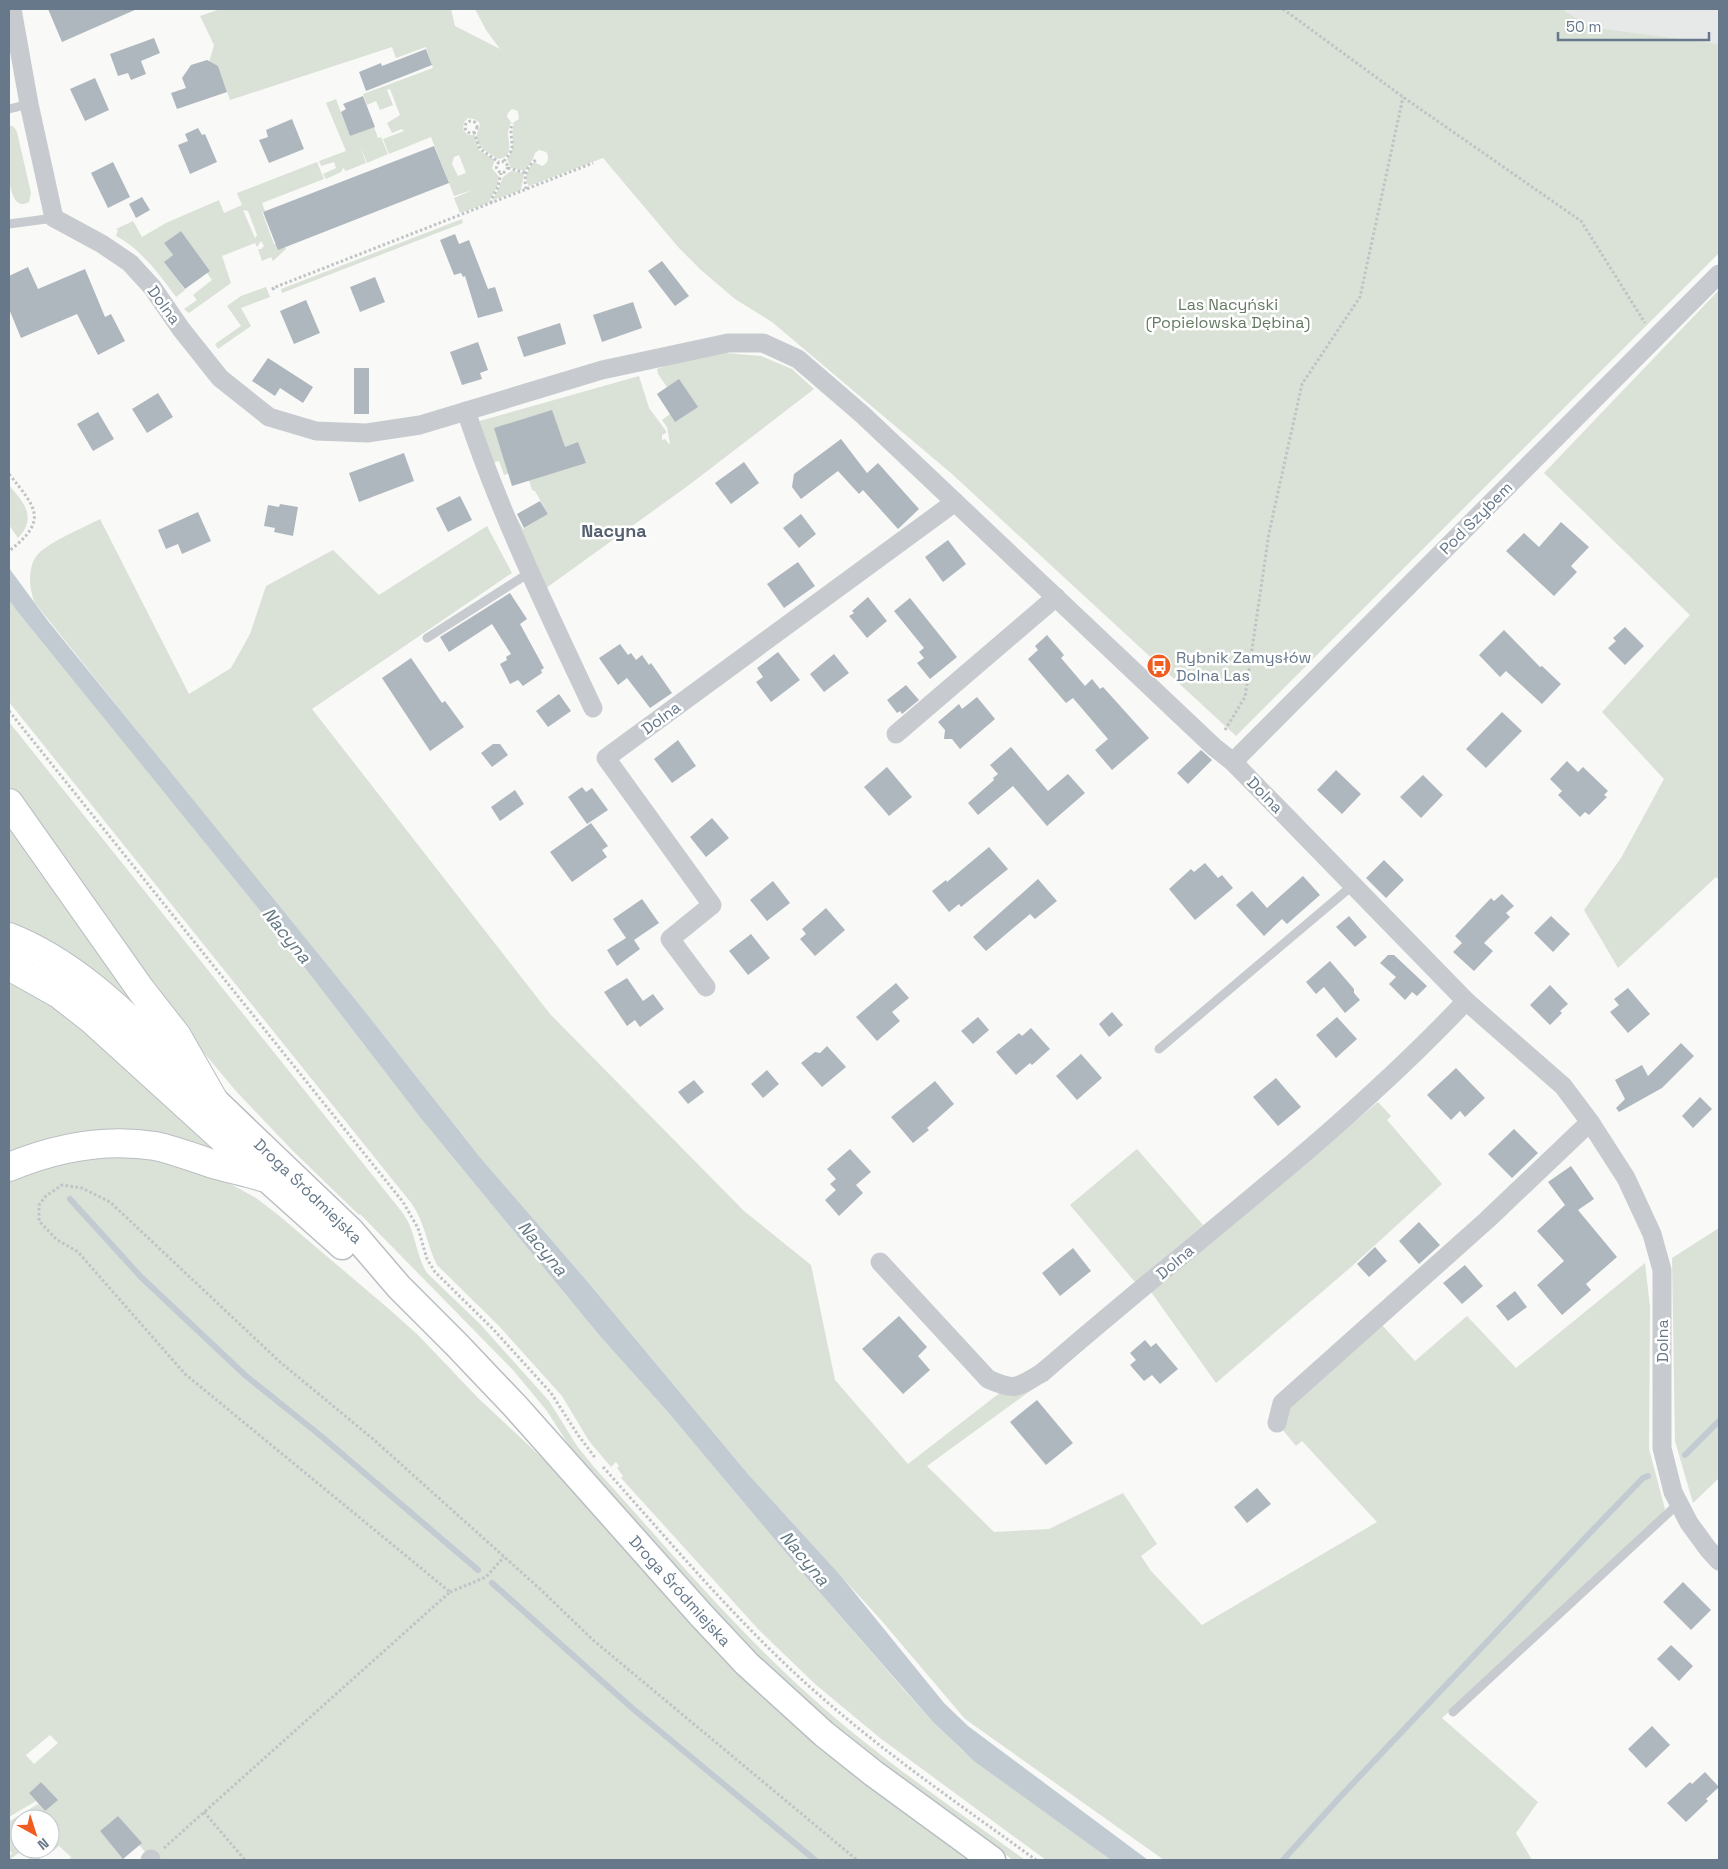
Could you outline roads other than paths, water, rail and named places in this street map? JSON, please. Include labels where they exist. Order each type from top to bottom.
[{"type":"main road","points":[[9,803],[141,990],[177,1036],[213,1100]]},
{"type":"main road","points":[[9,937],[36,950],[73,972],[101,994],[213,1100]]},
{"type":"main road","points":[[9,966],[59,994],[91,1018],[266,1178]]},
{"type":"main road","name":"Droga Śródmiejska","points":[[213,1100],[351,1231],[399,1287],[497,1386],[701,1615],[770,1685],[848,1753],[992,1860]]},
{"type":"main road","points":[[9,1167],[36,1156],[73,1147],[126,1144],[154,1146],[266,1178]]},
{"type":"main road","name":"Droga Śródmiejska","points":[[266,1178],[339,1244],[399,1287]]},
{"type":"street","points":[[12,9],[29,104],[54,218]]},
{"type":"street","name":"Dolna","points":[[54,218],[102,244],[130,263],[152,287],[181,329],[220,378],[269,417],[316,430],[367,433],[420,425],[602,370],[728,343],[763,343],[798,359],[863,415],[1214,747],[1233,762],[1466,1001],[1563,1086],[1590,1122],[1626,1178],[1652,1234],[1662,1270],[1662,1448],[1674,1492],[1689,1523],[1719,1561]]},
{"type":"street","name":"Pod Szybem","points":[[1233,762],[1719,274]]},
{"type":"street","points":[[466,411],[484,464],[529,573],[593,708]]},
{"type":"street","name":"Dolna","points":[[706,987],[670,939],[712,905],[606,758],[955,502]]},
{"type":"street","points":[[896,734],[1056,598]]},
{"type":"street","name":"Dolna","points":[[880,1262],[988,1380],[1006,1388],[1017,1387],[1042,1373],[1279,1175],[1412,1054],[1466,1001]]},
{"type":"street","points":[[1277,1423],[1282,1403],[1487,1220],[1590,1122]]},
{"type":"lane","points":[[9,109],[29,104]]},
{"type":"lane","points":[[9,221],[54,218]]},
{"type":"lane","points":[[427,638],[529,573]]},
{"type":"lane","points":[[1159,1049],[1353,885]]},
{"type":"lane","points":[[1454,1712],[1679,1503]]},
{"type":"water","points":[[9,568],[48,621],[371,1019],[479,1156],[587,1281],[748,1474],[841,1576],[944,1703],[968,1726],[1148,1860],[1111,1860],[974,1761],[933,1722],[807,1578],[667,1411],[599,1335],[419,1116],[278,933],[9,600]]},
{"type":"waterway","points":[[70,1199],[141,1277],[246,1376],[321,1436],[478,1570]]},
{"type":"waterway","points":[[1685,1455],[1719,1421]]},
{"type":"waterway","points":[[1283,1860],[1341,1796],[1588,1535],[1643,1478],[1648,1476]]},
{"type":"waterway","points":[[492,1583],[632,1708],[815,1860]]},
{"type":"place","name":"Rybnik Zamysłów Dolna Las","points":[[1159,666]]},
{"type":"district","name":"Nacyna","points":[[614,530]]},
{"type":"park label","name":"Las Nacyński (Popielowska Dębina)","points":[[1228,313]]}]
